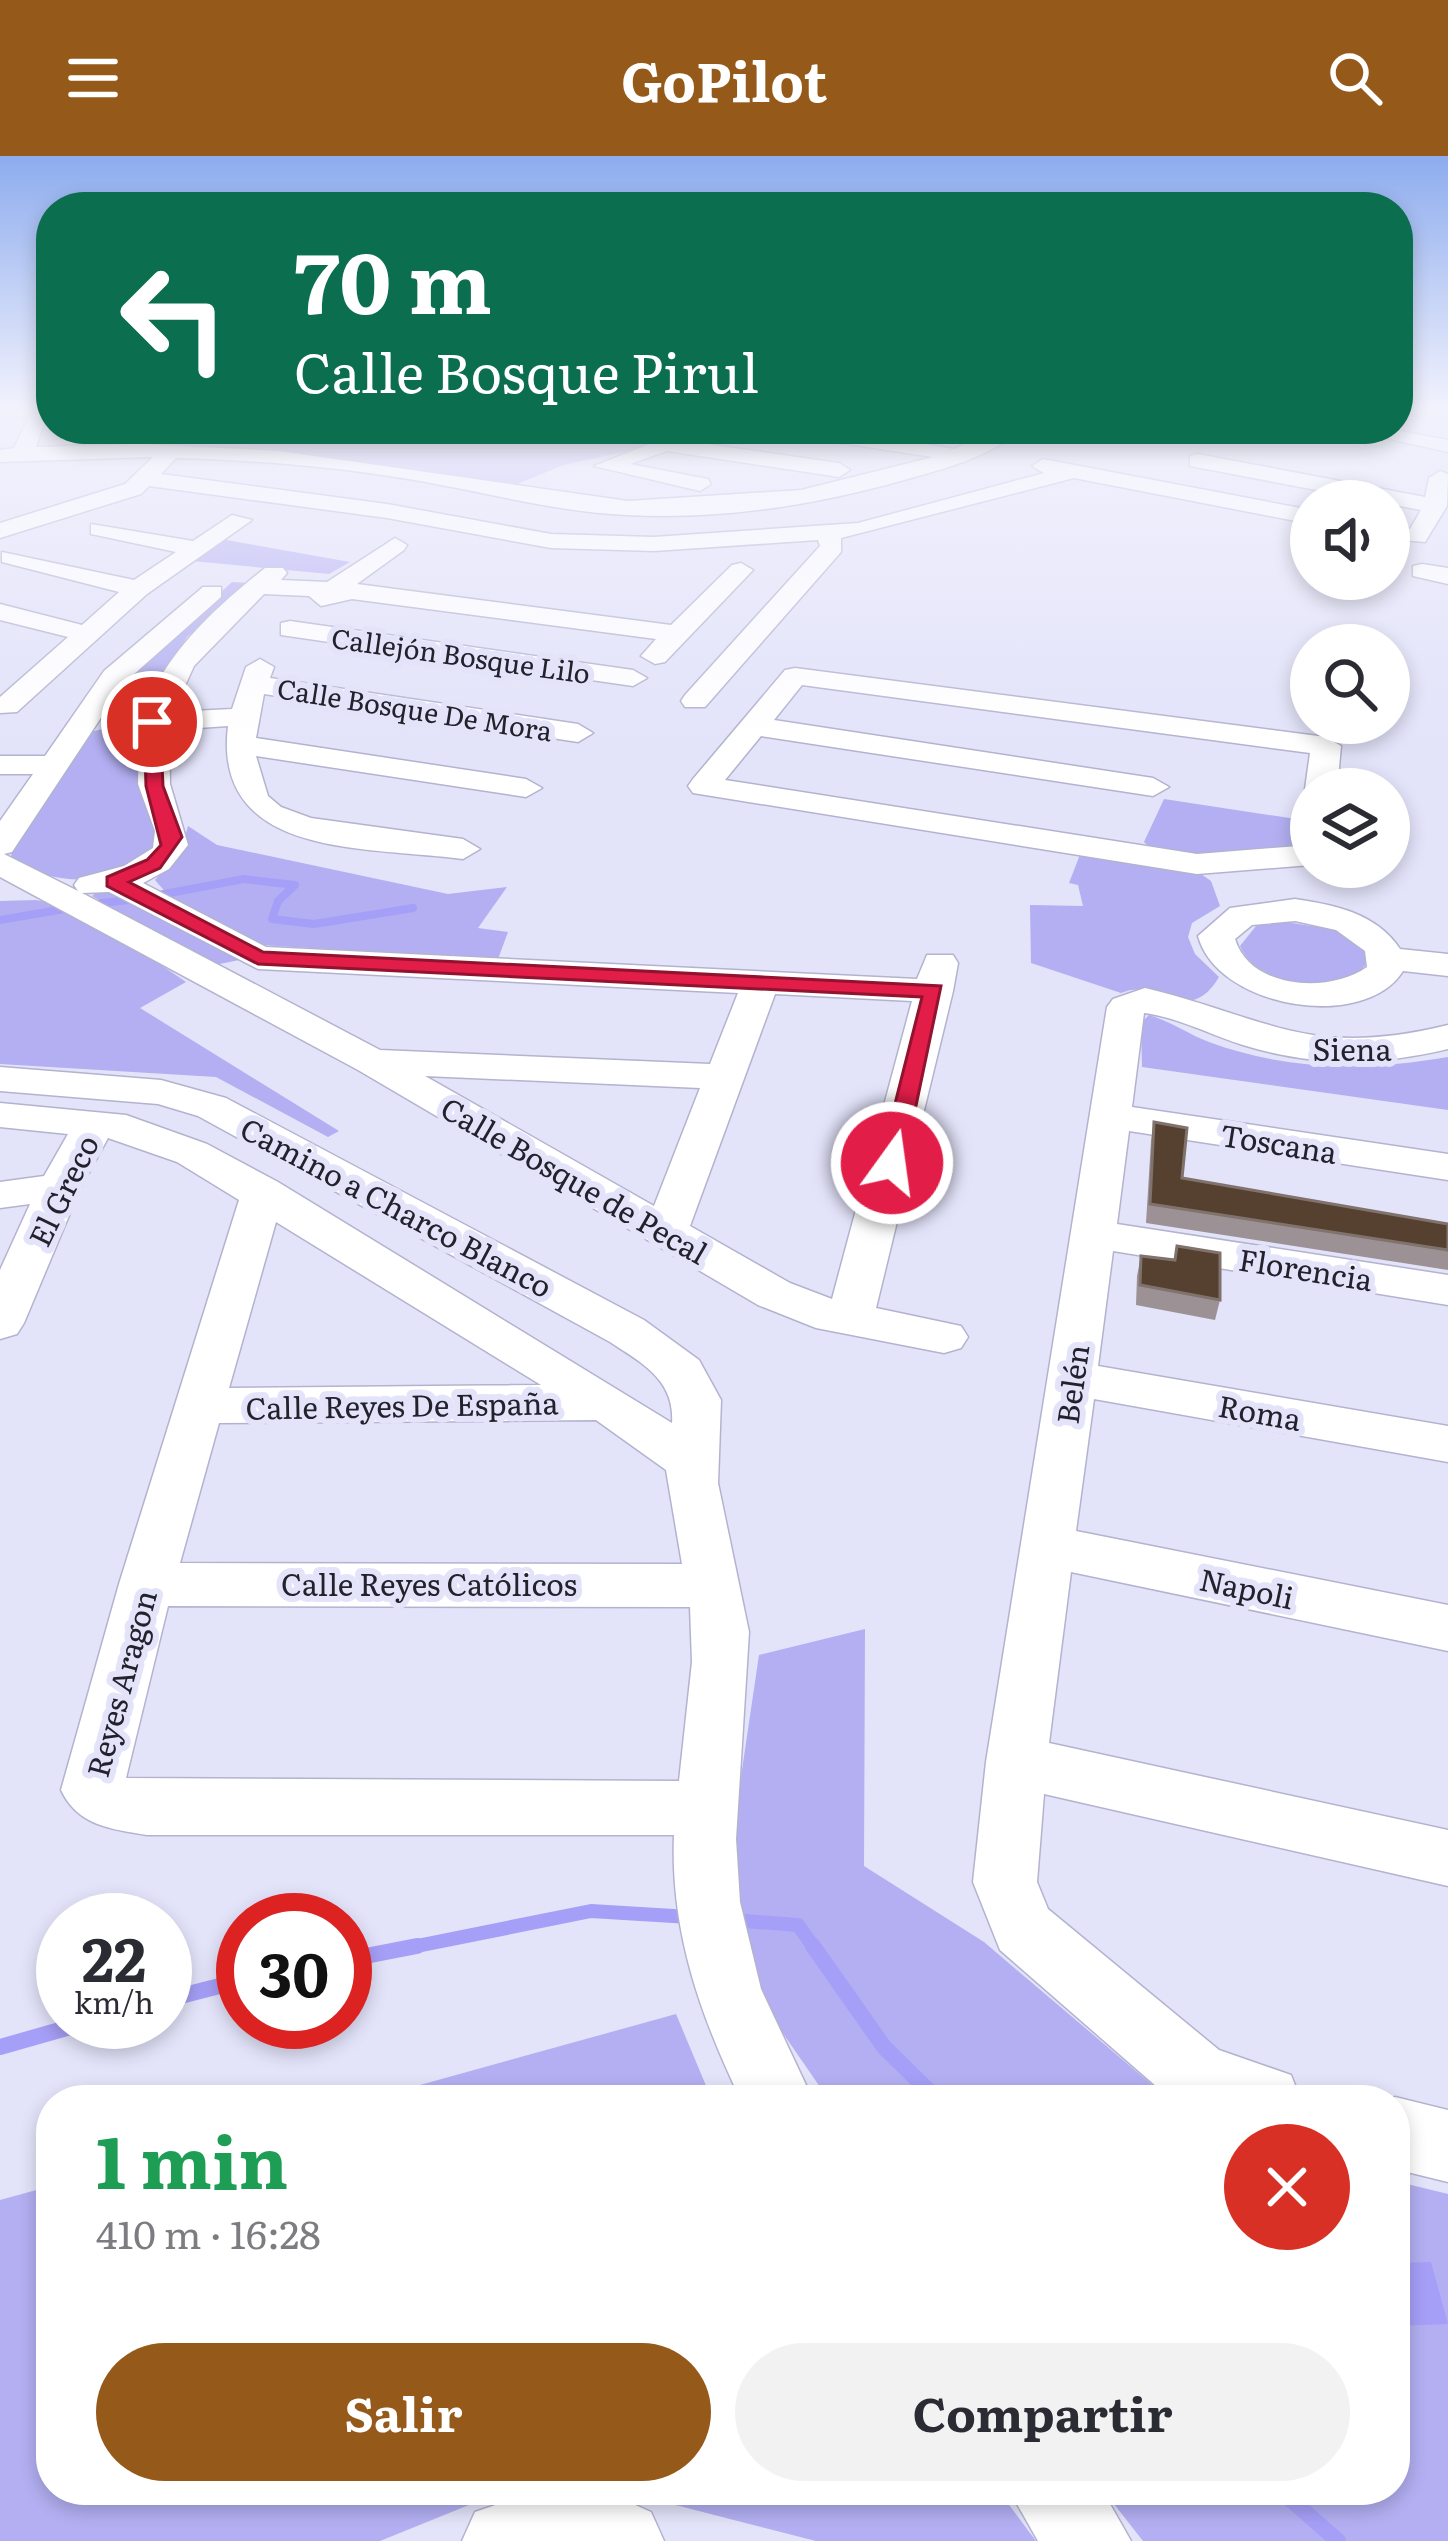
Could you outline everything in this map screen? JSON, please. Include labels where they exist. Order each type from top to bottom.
[{"type":"street","points":[[0,531],[47,517]]},
{"type":"street","points":[[6,559],[120,517]]},
{"type":"street","points":[[10,692],[166,570],[249,521],[224,517]]},
{"type":"street","points":[[409,517],[551,541],[618,544],[828,534],[894,517]]},
{"type":"street","points":[[454,524],[467,517]]},
{"type":"street","points":[[1433,517],[1426,558],[1448,551]]},
{"type":"street","points":[[695,701],[832,547],[828,534]]},
{"type":"street","points":[[77,536],[166,570]]},
{"type":"street","points":[[356,538],[404,547],[339,589],[268,657],[241,732],[250,788],[274,817],[464,849]]},
{"type":"street","points":[[6,559],[242,576],[678,634]]},
{"type":"street","points":[[441,877],[678,634],[769,568],[698,571]]},
{"type":"street","points":[[0,845],[114,677],[152,639],[242,576]]},
{"type":"street","points":[[0,896],[113,881],[153,864],[170,846],[151,733],[186,655],[242,576]]},
{"type":"street","points":[[0,612],[83,634]]},
{"type":"street","name":"Calle Bosque De Mora","points":[[268,657],[607,705]]},
{"type":"street","name":"Callejón Bosque Lilo","points":[[268,657],[607,705]]},
{"type":"street","points":[[1141,820],[704,786],[795,676],[1326,746],[1323,768]]},
{"type":"street","points":[[80,724],[151,733],[241,732],[278,747],[506,808]]},
{"type":"street","points":[[1141,820],[1175,726]]},
{"type":"street","points":[[753,727],[1141,820],[1212,863],[1251,912]]},
{"type":"street","points":[[0,765],[45,775]]},
{"type":"street","points":[[0,785],[45,775]]},
{"type":"street","points":[[1212,863],[1290,857]]},
{"type":"street","points":[[1254,860],[1295,910]]},
{"type":"street","points":[[0,863],[240,969],[760,984],[937,975],[850,1319]]},
{"type":"street","points":[[113,881],[240,969]]},
{"type":"street","points":[[1387,958],[1384,972],[1362,988],[1292,992],[1249,979],[1222,958],[1215,943],[1225,924],[1251,912],[1295,910],[1361,929],[1387,958],[1448,965]]},
{"type":"street","name":"Calle Bosque de Pecal","points":[[240,969],[372,1062],[774,1294],[816,1312],[944,1336]]},
{"type":"street","points":[[1200,1020],[1249,979]]},
{"type":"street","points":[[666,1232],[760,984]]},
{"type":"street","name":"Siena","points":[[1255,1040],[1292,992]]},
{"type":"street","name":"Siena","points":[[1126,1006],[1145,999],[1255,1040],[1360,1054],[1448,1037]]},
{"type":"street","name":"Belén","points":[[1126,1006],[1016,1762],[1005,1882],[1023,1928],[1199,2078],[1220,2085]]},
{"type":"street","points":[[372,1062],[724,1077]]},
{"type":"street","name":"Camino a Charco Blanco","points":[[0,1079],[161,1093],[212,1107],[627,1330],[672,1360],[693,1388],[700,1418],[691,1462],[721,1633],[705,1808],[706,1871],[719,1970],[733,2015],[770,2085]]},
{"type":"street","name":"Camino a Charco Blanco","points":[[0,1115],[142,1131],[263,1191],[606,1402],[691,1462]]},
{"type":"street","name":"Toscana","points":[[1110,1116],[1448,1167]]},
{"type":"street","name":"El Greco","points":[[0,1323],[59,1187],[94,1123]]},
{"type":"street","points":[[0,1195],[59,1187]]},
{"type":"street","name":"Reyes Aragon","points":[[263,1191],[93,1769],[92,1790],[110,1802],[147,1808],[705,1808]]},
{"type":"street","name":"Florencia","points":[[1093,1234],[1448,1290]]},
{"type":"street","name":"Roma","points":[[1072,1378],[1448,1444]]},
{"type":"street","name":"Calle Reyes De España","points":[[198,1406],[606,1402]]},
{"type":"street","name":"Napoli","points":[[1047,1546],[1448,1628]]},
{"type":"street","name":"Calle Reyes Católicos","points":[[146,1584],[713,1586]]},
{"type":"street","points":[[1016,1762],[1448,1858]]},
{"type":"street","points":[[1410,2137],[1448,2146]]},
{"type":"street","points":[[1061,2505],[1089,2541]]},
{"type":"street","points":[[504,2541],[539,2532],[622,2541]]},
{"type":"shaded area","points":[[221,539],[350,562],[329,574],[192,561]]},
{"type":"shaded area","points":[[232,582],[249,583],[187,637],[142,707],[123,713],[106,709],[123,682]]},
{"type":"shaded area","points":[[118,726],[139,735],[163,840],[130,868],[91,879],[50,876],[10,861],[14,842],[89,732]]},
{"type":"shaded area","points":[[1164,799],[1290,818],[1290,848],[1195,855],[1156,850],[1144,842]]},
{"type":"shaded area","points":[[188,826],[217,845],[448,894],[507,887],[478,928],[508,932],[498,959],[260,945],[168,895],[155,880],[181,851]]},
{"type":"shaded area","points":[[1081,852],[1198,872],[1211,881],[1220,906],[1192,923],[1188,937],[1195,954],[1219,977],[1207,992],[1185,1000],[1148,991],[1121,993],[1031,963],[1030,905],[1083,906],[1078,885],[1069,883]]},
{"type":"shaded area","points":[[103,887],[239,960],[210,966],[92,896]]},
{"type":"shaded area","points":[[36,900],[79,909],[186,982],[140,1008],[339,1131],[328,1137],[216,1077],[0,1064],[0,901]]},
{"type":"shaded area","points":[[1279,921],[1337,930],[1363,948],[1367,963],[1354,975],[1319,985],[1300,984],[1263,971],[1240,946],[1256,926]]},
{"type":"shaded area","points":[[1149,1015],[1209,1042],[1268,1059],[1357,1066],[1448,1057],[1448,1110],[1142,1067],[1141,1023]]},
{"type":"shaded area","points":[[865,1629],[864,1866],[984,1942],[1152,2085],[819,2085],[749,1984],[729,1858],[759,1655]]},
{"type":"shaded area","points":[[676,2014],[706,2085],[420,2085]]},
{"type":"shaded area","points":[[1410,2185],[1448,2194],[1448,2541],[1143,2541],[1115,2505],[1410,2505]]},
{"type":"shaded area","points":[[36,2190],[36,2505],[469,2505],[380,2541],[0,2541],[0,2200]]},
{"type":"shaded area","points":[[1431,2262],[1448,2324],[1410,2325],[1410,2263]]},
{"type":"shaded area","points":[[676,2505],[1009,2505],[1036,2541],[816,2541]]},
{"type":"building","points":[[1154,1122],[1187,1128],[1182,1178],[1448,1224],[1448,1250],[1150,1204]]},
{"type":"building","points":[[1177,1246],[1220,1253],[1220,1300],[1140,1285],[1141,1256],[1175,1260]]},
{"type":"waterway","points":[[159,895],[244,879],[295,885],[278,901],[272,919],[314,924],[413,908]]},
{"type":"waterway","points":[[101,903],[128,900]]},
{"type":"waterway","points":[[0,920],[70,908]]},
{"type":"waterway","points":[[415,1946],[591,1911],[690,1917]]},
{"type":"waterway","points":[[732,1920],[798,1925],[815,1949]]},
{"type":"waterway","points":[[372,1955],[415,1946]]},
{"type":"waterway","points":[[402,1949],[415,1946]]},
{"type":"waterway","points":[[813,1946],[884,2047],[923,2085]]},
{"type":"waterway","points":[[192,1993],[216,1987]]},
{"type":"waterway","points":[[0,2047],[36,2037]]},
{"type":"waterway","points":[[1297,2505],[1338,2541]]},
{"type":"route","points":[[152,722],[154,786],[172,837],[170,846],[153,864],[113,881],[258,958],[934,991],[892,1163]]}]
